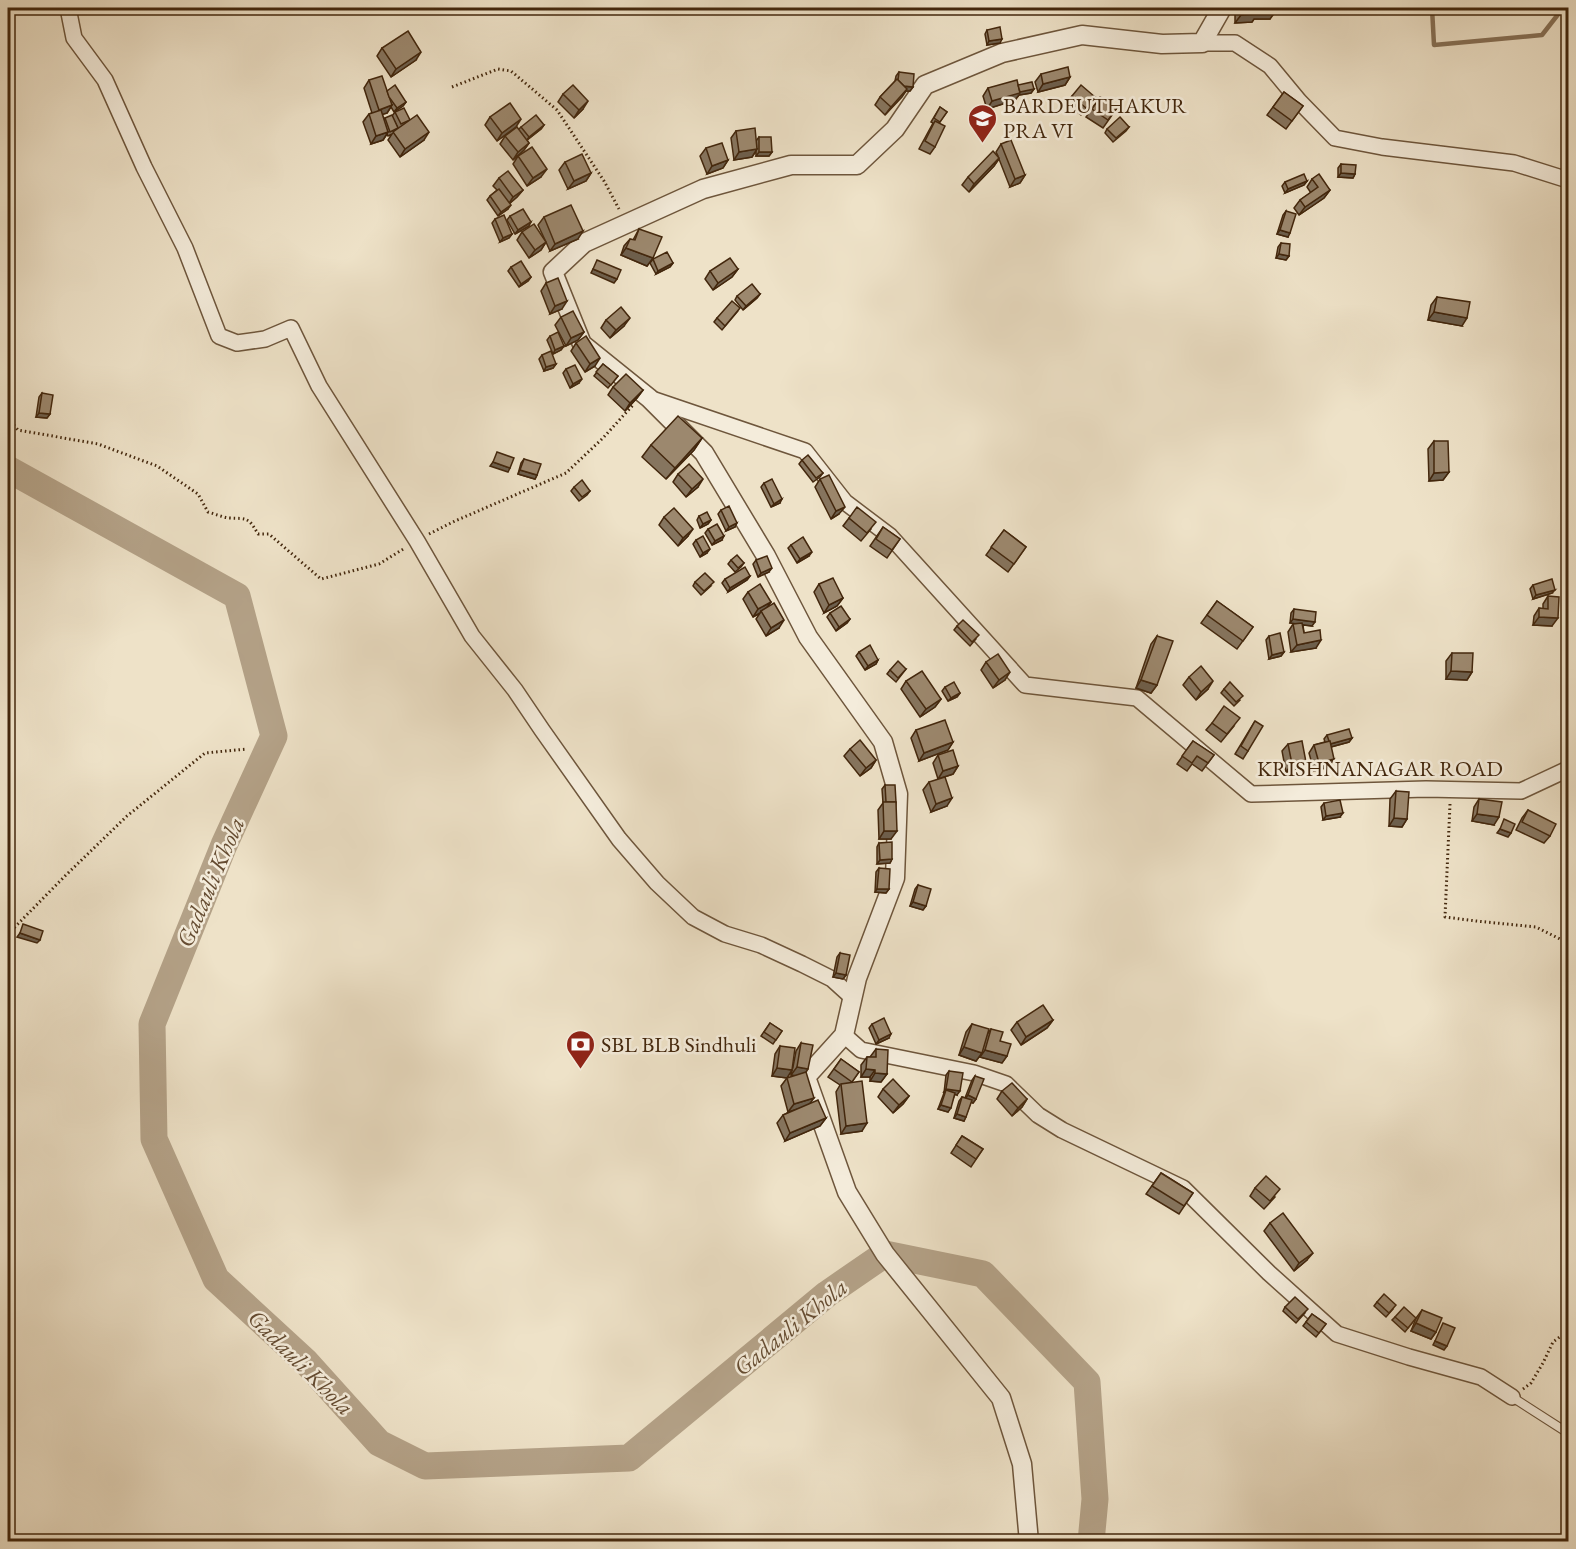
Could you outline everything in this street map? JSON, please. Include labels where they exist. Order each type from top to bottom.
[{"type":"street","points":[[68,8],[74,38],[105,80],[184,248],[219,336],[237,344],[265,339],[291,328],[319,386],[417,541],[472,636],[515,690],[619,839],[657,883],[693,917],[725,934],[761,945],[802,964],[831,980],[853,998]]},
{"type":"street","points":[[1202,44],[1222,8]]},
{"type":"street","points":[[1029,1542],[1022,1464],[1001,1398],[885,1254],[848,1192],[806,1077],[844,1035],[857,978],[895,878],[898,794],[883,742],[808,637],[766,556],[704,453],[646,395],[582,344],[553,272],[584,243],[703,189],[791,165],[857,165],[895,129],[925,85],[1002,52],[1082,35],[1162,44],[1235,43],[1270,66],[1299,101],[1335,138],[1382,147],[1514,163],[1569,180]]},
{"type":"street","name":"KRISHNANAGAR ROAD","points":[[646,395],[805,451],[845,502],[890,536],[1025,686],[1137,698],[1251,794],[1521,791],[1569,769]]},
{"type":"street","points":[[844,1035],[861,1050],[974,1073],[1006,1084],[1038,1115],[1062,1130],[1183,1188],[1269,1273],[1337,1334],[1481,1377],[1512,1397]]},
{"type":"lane","points":[[1512,1397],[1569,1433]]},
{"type":"path","points":[[453,87],[498,69],[511,71],[557,110],[604,181],[627,224]]},
{"type":"path","points":[[8,418],[18,430],[98,444],[157,466],[198,494],[208,512],[226,518],[244,518],[253,524],[258,534],[269,534],[321,579],[380,564],[455,521],[566,473],[646,395]]},
{"type":"path","points":[[8,934],[127,816],[205,753],[247,749]]},
{"type":"path","points":[[1451,790],[1445,917],[1536,927],[1569,944]]},
{"type":"path","points":[[1512,1397],[1531,1383],[1553,1342],[1562,1336],[1569,1336]]},
{"type":"building","points":[[1240,8],[1275,8],[1276,11],[1257,11],[1258,14],[1241,15]]},
{"type":"building","points":[[1000,27],[1002,39],[989,41],[987,30]]},
{"type":"building","points":[[408,31],[421,52],[396,69],[382,48]]},
{"type":"building","points":[[1068,67],[1070,77],[1043,84],[1041,74]]},
{"type":"building","points":[[899,72],[914,74],[913,87],[904,86],[898,80]]},
{"type":"building","points":[[382,76],[392,105],[379,110],[369,80]]},
{"type":"building","points":[[897,79],[907,89],[891,107],[880,97]]},
{"type":"building","points":[[1017,80],[1020,93],[992,101],[988,88]]},
{"type":"building","points":[[1032,82],[1034,89],[1020,92],[1018,85]]},
{"type":"building","points":[[395,85],[406,102],[397,108],[387,91]]},
{"type":"building","points":[[573,85],[588,101],[579,110],[563,94]]},
{"type":"building","points":[[1081,85],[1095,97],[1086,108],[1072,96]]},
{"type":"building","points":[[1284,92],[1303,106],[1292,121],[1273,107]]},
{"type":"building","points":[[1100,97],[1117,108],[1108,120],[1092,109]]},
{"type":"building","points":[[510,103],[521,119],[502,133],[490,117]]},
{"type":"building","points":[[940,107],[947,112],[940,122],[934,118]]},
{"type":"building","points":[[404,108],[410,120],[401,124],[395,112]]},
{"type":"building","points":[[381,110],[388,132],[376,136],[369,114]]},
{"type":"building","points":[[392,115],[398,128],[390,132],[385,118]]},
{"type":"building","points":[[417,115],[429,132],[405,149],[393,132]]},
{"type":"building","points":[[536,115],[544,125],[529,137],[521,127]]},
{"type":"building","points":[[1120,117],[1129,127],[1116,138],[1107,129]]},
{"type":"building","points":[[935,121],[945,126],[935,147],[925,141]]},
{"type":"building","points":[[517,127],[529,143],[518,152],[505,136]]},
{"type":"building","points":[[755,128],[757,149],[739,152],[736,131]]},
{"type":"building","points":[[759,137],[771,137],[772,152],[759,152]]},
{"type":"building","points":[[1011,140],[1025,175],[1015,179],[1001,144]]},
{"type":"building","points":[[722,143],[728,160],[712,166],[706,148]]},
{"type":"building","points":[[532,147],[547,169],[533,178],[518,156]]},
{"type":"building","points":[[993,151],[999,158],[974,184],[968,177]]},
{"type":"building","points":[[582,154],[591,173],[574,181],[565,162]]},
{"type":"building","points":[[1341,164],[1356,165],[1355,174],[1341,173]]},
{"type":"building","points":[[508,171],[523,190],[513,197],[499,178]]},
{"type":"building","points":[[1304,174],[1307,181],[1288,189],[1285,182]]},
{"type":"building","points":[[1319,174],[1330,190],[1305,207],[1300,200],[1318,187],[1312,179]]},
{"type":"building","points":[[499,189],[511,205],[501,212],[490,196]]},
{"type":"building","points":[[571,205],[583,231],[555,244],[544,217]]},
{"type":"building","points":[[523,209],[531,222],[518,230],[510,216]]},
{"type":"building","points":[[1286,211],[1296,214],[1290,233],[1280,230]]},
{"type":"building","points":[[504,215],[512,234],[503,238],[495,219]]},
{"type":"building","points":[[534,224],[546,242],[535,250],[522,232]]},
{"type":"building","points":[[639,229],[662,237],[653,258],[626,248],[630,239],[635,240]]},
{"type":"building","points":[[1281,243],[1290,244],[1289,256],[1279,254]]},
{"type":"building","points":[[667,252],[673,263],[658,271],[653,259]]},
{"type":"building","points":[[730,258],[738,269],[718,283],[710,271]]},
{"type":"building","points":[[597,260],[621,270],[617,279],[593,269]]},
{"type":"building","points":[[521,261],[531,277],[521,284],[511,267]]},
{"type":"building","points":[[558,278],[567,301],[555,306],[546,283]]},
{"type":"building","points":[[752,284],[760,294],[746,306],[737,296]]},
{"type":"building","points":[[1437,297],[1470,302],[1467,318],[1434,312]]},
{"type":"building","points":[[732,301],[740,308],[725,326],[717,318]]},
{"type":"building","points":[[621,307],[630,318],[616,330],[606,320]]},
{"type":"building","points":[[573,311],[584,332],[571,338],[561,317]]},
{"type":"building","points":[[558,332],[564,346],[555,350],[550,336]]},
{"type":"building","points":[[586,336],[600,358],[590,364],[576,343]]},
{"type":"building","points":[[551,351],[556,364],[546,367],[542,355]]},
{"type":"building","points":[[603,364],[618,376],[611,385],[596,372]]},
{"type":"building","points":[[575,365],[582,379],[573,384],[566,369]]},
{"type":"building","points":[[626,374],[643,390],[630,403],[613,387]]},
{"type":"building","points":[[42,393],[53,395],[50,414],[39,413]]},
{"type":"building","points":[[678,416],[702,438],[675,468],[651,445]]},
{"type":"building","points":[[1434,441],[1448,441],[1449,472],[1434,473]]},
{"type":"building","points":[[497,452],[514,458],[510,468],[493,462]]},
{"type":"building","points":[[808,455],[823,473],[816,478],[802,460]]},
{"type":"building","points":[[524,459],[541,464],[537,475],[520,470]]},
{"type":"building","points":[[689,464],[703,479],[692,489],[678,474]]},
{"type":"building","points":[[829,475],[845,507],[836,511],[820,479]]},
{"type":"building","points":[[772,479],[782,499],[774,504],[764,483]]},
{"type":"building","points":[[582,480],[590,491],[582,497],[574,487]]},
{"type":"building","points":[[729,506],[737,523],[729,527],[721,510]]},
{"type":"building","points":[[857,507],[876,522],[867,533],[849,518]]},
{"type":"building","points":[[674,508],[693,529],[683,538],[664,517]]},
{"type":"building","points":[[707,512],[711,520],[703,524],[699,516]]},
{"type":"building","points":[[717,524],[724,536],[715,541],[708,529]]},
{"type":"building","points":[[883,527],[900,539],[892,550],[876,539]]},
{"type":"building","points":[[1004,530],[1026,547],[1014,564],[991,547]]},
{"type":"building","points":[[703,536],[710,549],[703,553],[696,540]]},
{"type":"building","points":[[803,537],[812,552],[800,559],[791,545]]},
{"type":"building","points":[[737,555],[744,563],[738,568],[731,560]]},
{"type":"building","points":[[767,556],[772,568],[761,573],[756,560]]},
{"type":"building","points":[[745,567],[750,576],[730,588],[725,579]]},
{"type":"building","points":[[705,573],[714,582],[704,591],[695,582]]},
{"type":"building","points":[[833,578],[843,598],[829,605],[819,584]]},
{"type":"building","points":[[1552,579],[1555,590],[1536,595],[1533,585]]},
{"type":"building","points":[[760,584],[771,602],[758,609],[748,592]]},
{"type":"building","points":[[1548,596],[1559,597],[1558,618],[1539,617],[1539,608],[1548,609]]},
{"type":"building","points":[[1217,601],[1253,627],[1243,641],[1207,615]]},
{"type":"building","points":[[774,603],[784,620],[771,628],[761,611]]},
{"type":"building","points":[[841,606],[850,619],[839,627],[830,613]]},
{"type":"building","points":[[1294,609],[1316,612],[1315,622],[1293,619]]},
{"type":"building","points":[[963,620],[979,635],[972,642],[957,626]]},
{"type":"building","points":[[1302,623],[1304,633],[1320,630],[1321,640],[1297,645],[1293,624]]},
{"type":"building","points":[[1280,633],[1284,652],[1272,655],[1269,636]]},
{"type":"building","points":[[1157,636],[1173,641],[1157,685],[1141,680]]},
{"type":"building","points":[[870,645],[878,660],[868,666],[859,652]]},
{"type":"building","points":[[1452,653],[1473,653],[1472,672],[1451,671]]},
{"type":"building","points":[[998,654],[1010,672],[999,680],[986,662]]},
{"type":"building","points":[[898,661],[906,669],[898,678],[890,670]]},
{"type":"building","points":[[1201,666],[1213,681],[1201,692],[1189,677]]},
{"type":"building","points":[[922,671],[941,699],[926,709],[906,681]]},
{"type":"building","points":[[954,682],[960,693],[951,698],[945,687]]},
{"type":"building","points":[[1230,682],[1243,696],[1236,702],[1224,689]]},
{"type":"building","points":[[1224,706],[1240,718],[1227,734],[1212,723]]},
{"type":"building","points":[[945,720],[953,742],[924,753],[916,730]]},
{"type":"building","points":[[1255,721],[1263,726],[1248,751],[1241,746]]},
{"type":"building","points":[[1349,729],[1352,738],[1330,744],[1327,735]]},
{"type":"building","points":[[860,740],[876,760],[866,768],[850,749]]},
{"type":"building","points":[[1193,741],[1214,755],[1208,763],[1197,756],[1192,763],[1182,756]]},
{"type":"building","points":[[1302,741],[1306,762],[1292,764],[1288,744]]},
{"type":"building","points":[[1330,741],[1334,759],[1319,763],[1314,745]]},
{"type":"building","points":[[953,750],[958,766],[943,771],[938,755]]},
{"type":"building","points":[[945,777],[952,798],[936,804],[929,782]]},
{"type":"building","points":[[885,785],[895,785],[896,802],[886,802]]},
{"type":"building","points":[[1396,791],[1409,792],[1407,819],[1394,818]]},
{"type":"building","points":[[1479,799],[1502,802],[1499,817],[1477,814]]},
{"type":"building","points":[[1340,800],[1343,813],[1326,816],[1324,803]]},
{"type":"building","points":[[883,802],[896,802],[897,831],[884,831]]},
{"type":"building","points":[[1528,810],[1556,824],[1550,836],[1522,822]]},
{"type":"building","points":[[1504,819],[1515,824],[1511,833],[1500,829]]},
{"type":"building","points":[[892,842],[892,859],[880,860],[879,843]]},
{"type":"building","points":[[879,868],[890,869],[889,889],[877,889]]},
{"type":"building","points":[[918,885],[931,889],[926,906],[913,902]]},
{"type":"building","points":[[23,924],[43,931],[40,940],[20,933]]},
{"type":"building","points":[[840,953],[850,955],[846,975],[836,973]]},
{"type":"building","points":[[1043,1005],[1053,1020],[1026,1037],[1017,1022]]},
{"type":"building","points":[[884,1018],[891,1034],[879,1040],[872,1024]]},
{"type":"building","points":[[770,1023],[782,1031],[776,1040],[764,1032]]},
{"type":"building","points":[[972,1024],[989,1029],[982,1053],[964,1047]]},
{"type":"building","points":[[991,1029],[1003,1032],[1000,1041],[1011,1044],[1007,1056],[985,1050]]},
{"type":"building","points":[[801,1043],[813,1045],[808,1069],[797,1067]]},
{"type":"building","points":[[780,1046],[795,1048],[792,1070],[777,1068]]},
{"type":"building","points":[[876,1049],[888,1050],[887,1074],[875,1073],[875,1070],[866,1069],[867,1057],[876,1057]]},
{"type":"building","points":[[841,1059],[859,1072],[852,1082],[834,1069]]},
{"type":"building","points":[[949,1071],[963,1073],[960,1091],[946,1089]]},
{"type":"building","points":[[806,1072],[814,1098],[794,1104],[787,1078]]},
{"type":"building","points":[[975,1076],[984,1079],[976,1099],[968,1095]]},
{"type":"building","points":[[893,1079],[909,1096],[899,1105],[883,1089]]},
{"type":"building","points":[[862,1081],[867,1123],[846,1126],[841,1084]]},
{"type":"building","points":[[1012,1083],[1027,1099],[1018,1108],[1002,1091]]},
{"type":"building","points":[[946,1090],[955,1093],[951,1108],[941,1105]]},
{"type":"building","points":[[962,1097],[972,1100],[966,1117],[957,1114]]},
{"type":"building","points":[[818,1100],[826,1118],[790,1133],[783,1115]]},
{"type":"building","points":[[962,1136],[983,1149],[976,1159],[956,1145]]},
{"type":"building","points":[[1161,1173],[1193,1193],[1184,1206],[1152,1186]]},
{"type":"building","points":[[1266,1176],[1280,1189],[1270,1201],[1255,1188]]},
{"type":"building","points":[[1283,1213],[1313,1253],[1299,1263],[1270,1223]]},
{"type":"building","points":[[1384,1294],[1396,1305],[1389,1313],[1377,1302]]},
{"type":"building","points":[[1295,1297],[1308,1309],[1298,1319],[1285,1307]]},
{"type":"building","points":[[1404,1307],[1416,1318],[1408,1328],[1395,1317]]},
{"type":"building","points":[[1422,1310],[1442,1318],[1436,1332],[1416,1323]]},
{"type":"building","points":[[1312,1314],[1326,1324],[1319,1333],[1306,1322]]},
{"type":"building","points":[[1443,1323],[1455,1328],[1447,1346],[1435,1341]]},
{"type":"waterway","points":[[1432,8],[1434,45],[1542,35],[1563,8]]},
{"type":"waterway","name":"Gadauli Khola","points":[[8,469],[237,596],[274,736],[224,845],[152,1024],[154,1139],[216,1279],[306,1362],[379,1443],[425,1466],[629,1458],[827,1294],[885,1254],[983,1274],[1087,1382],[1095,1499],[1091,1542]]},
{"type":"place","name":"BARDEUTHAKUR PRA VI","points":[[982,144]]},
{"type":"place","name":"SBL BLB Sindhuli","points":[[580,1070]]}]
